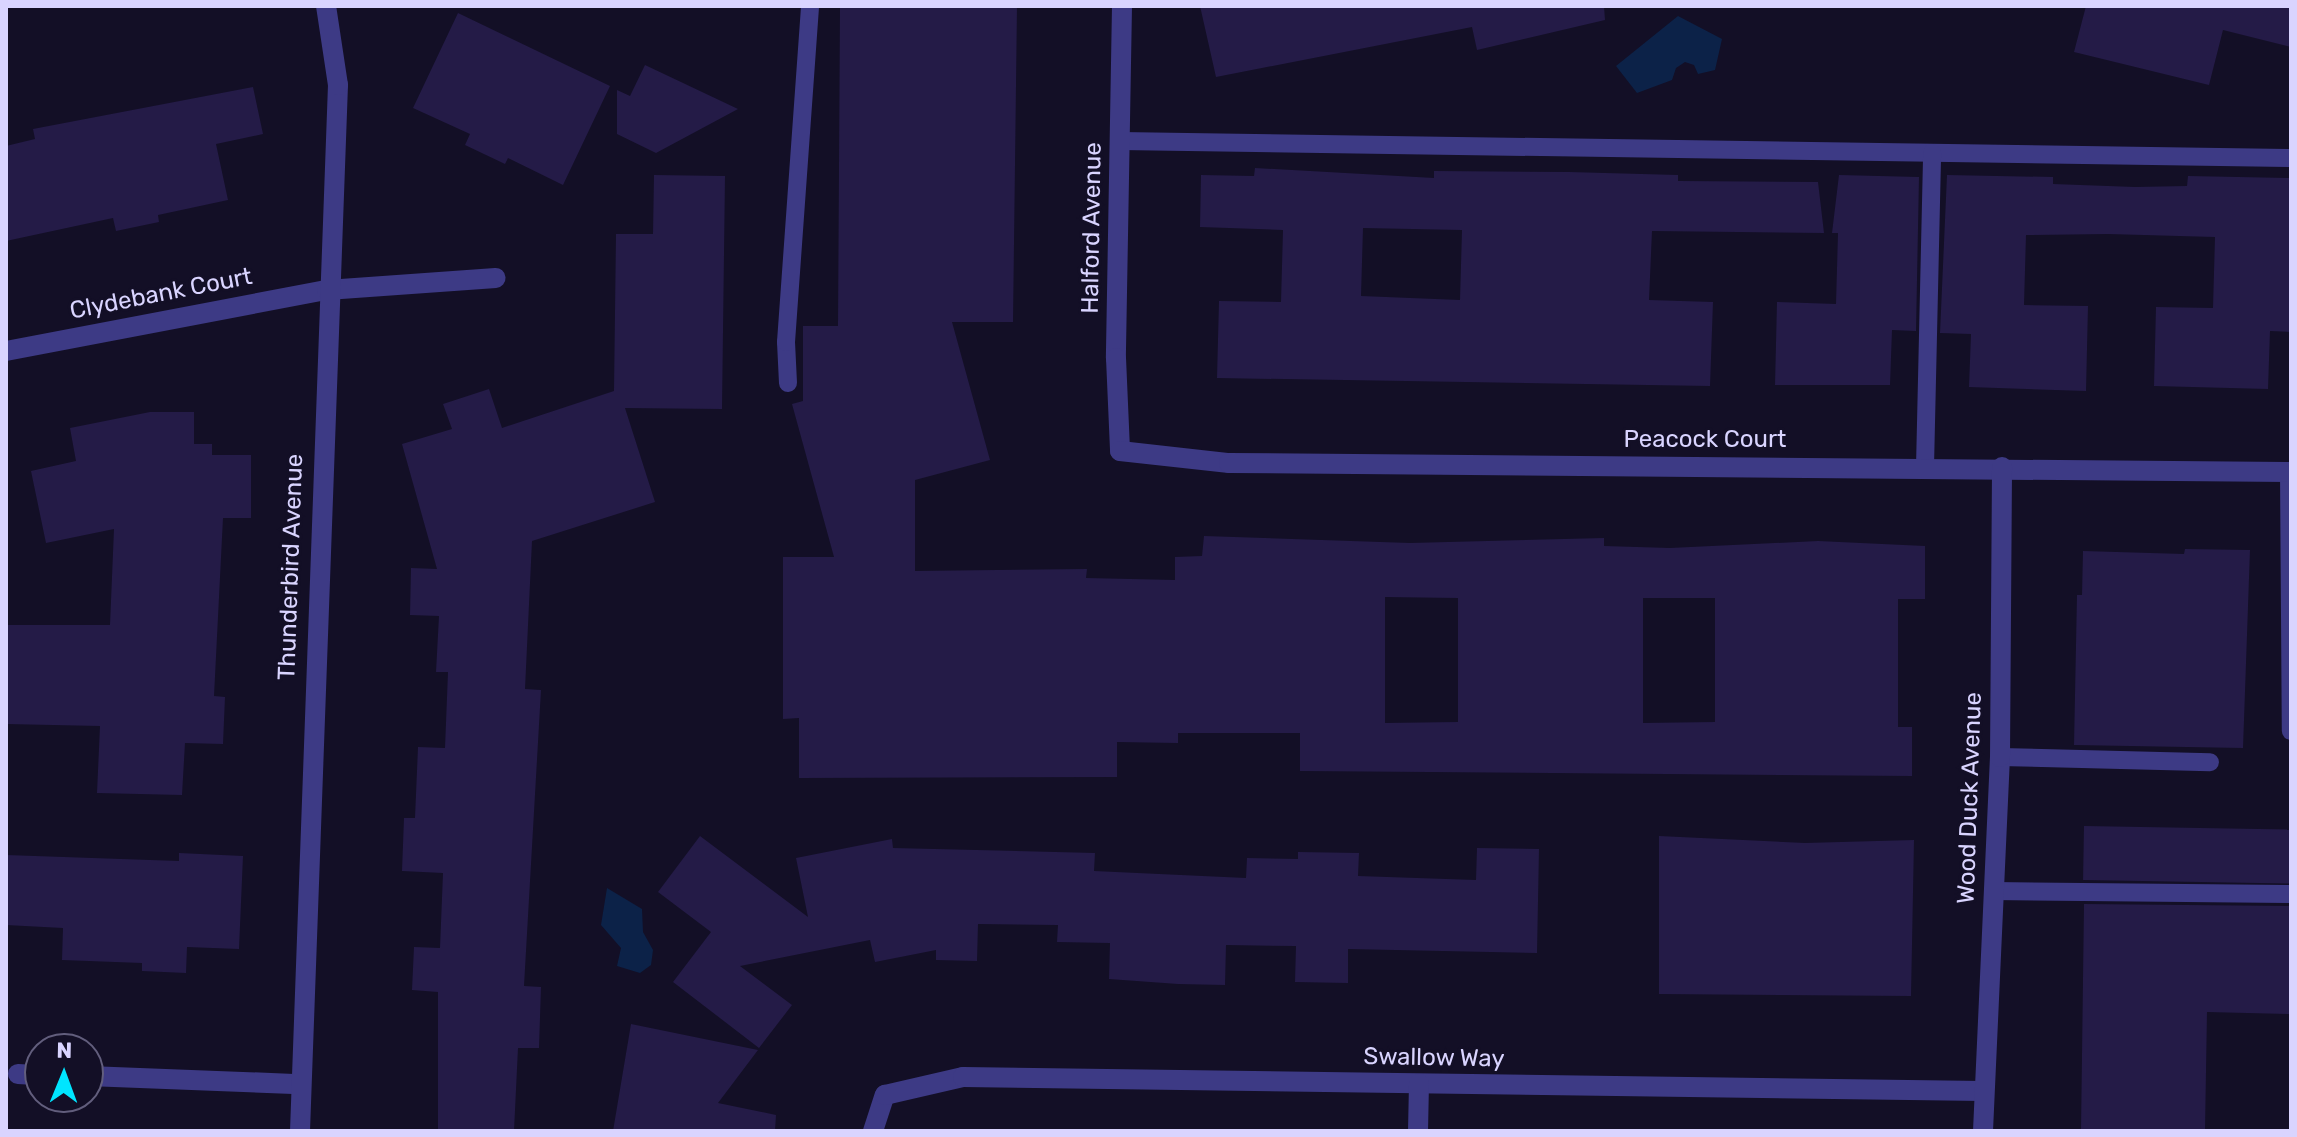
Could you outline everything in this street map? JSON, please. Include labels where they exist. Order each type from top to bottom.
[{"type":"street","name":"Thunderbird Avenue","points":[[300,1131],[327,290],[338,85],[326,6]]},
{"type":"street","name":"Halford Avenue","points":[[1120,451],[1116,358],[1122,6]]},
{"type":"street","name":"Clydebank Court","points":[[6,351],[327,290],[496,278]]},
{"type":"street","name":"Peacock Court","points":[[1120,451],[1229,463],[2002,467],[2290,472]]},
{"type":"street","name":"Wood Duck Avenue","points":[[1983,1131],[2000,757],[2002,467]]},
{"type":"street","points":[[18,1074],[24,1074]]},
{"type":"street","points":[[104,1077],[300,1084]]},
{"type":"street","name":"Swallow Way","points":[[873,1131],[885,1095],[963,1077],[1983,1091]]},
{"type":"street","points":[[1418,1131],[1419,1084]]},
{"type":"lane","points":[[788,383],[786,342],[810,6]]},
{"type":"lane","points":[[1120,141],[2291,158]]},
{"type":"lane","points":[[1925,467],[1932,153]]},
{"type":"lane","points":[[2290,472],[2291,731]]},
{"type":"lane","points":[[2000,757],[2210,762]]},
{"type":"lane","points":[[1993,891],[2096,895],[2291,894]]},
{"type":"water","points":[[1678,16],[1722,39],[1715,70],[1698,74],[1694,65],[1685,62],[1676,68],[1672,80],[1637,93],[1616,66]]},
{"type":"water","points":[[607,888],[642,909],[643,932],[653,950],[651,965],[640,973],[617,966],[621,948],[601,925]]},
{"type":"building","points":[[840,6],[1017,6],[1013,322],[952,322],[990,460],[915,480],[915,571],[1087,569],[1086,578],[1175,580],[1175,557],[1202,556],[1204,536],[1410,543],[1604,538],[1604,546],[1670,548],[1818,541],[1925,546],[1925,599],[1898,599],[1898,727],[1912,727],[1912,776],[1300,771],[1300,733],[1178,733],[1178,743],[1117,742],[1117,777],[799,778],[799,718],[783,719],[783,557],[834,557],[792,404],[803,401],[803,326],[838,326]],"holes":[[[1385,597],[1458,598],[1458,722],[1385,723]],[[1643,598],[1715,598],[1715,722],[1643,723]]]},
{"type":"building","points":[[1200,6],[1604,6],[1605,20],[1477,50],[1472,27],[1216,77]]},
{"type":"building","points":[[2086,6],[2291,6],[2291,47],[2223,30],[2209,85],[2074,52]]},
{"type":"building","points":[[458,13],[610,86],[563,185],[508,158],[505,164],[465,145],[470,134],[413,108]]},
{"type":"building","points":[[645,65],[738,109],[656,153],[617,134],[617,90],[630,96]]},
{"type":"building","points":[[253,87],[263,134],[216,144],[228,200],[158,215],[159,222],[116,231],[113,218],[6,241],[6,146],[35,139],[33,129]]},
{"type":"building","points":[[1255,168],[1434,178],[1434,171],[1569,172],[1678,175],[1678,181],[1818,182],[1824,233],[1652,231],[1649,300],[1713,302],[1710,386],[1217,378],[1219,301],[1281,302],[1283,230],[1200,227],[1201,175],[1254,176]],"holes":[[[1363,228],[1462,230],[1460,300],[1361,296]]]},
{"type":"building","points":[[654,175],[725,176],[722,409],[625,408],[655,502],[532,541],[525,689],[541,690],[524,986],[541,987],[539,1048],[518,1048],[514,1131],[438,1131],[438,992],[412,990],[414,947],[440,948],[443,873],[402,871],[404,818],[415,818],[418,747],[445,748],[448,672],[436,672],[439,616],[410,615],[411,568],[437,569],[402,444],[452,429],[443,404],[489,389],[502,428],[614,391],[616,234],[653,234]]},
{"type":"building","points":[[1839,175],[1919,177],[1916,331],[1892,330],[1890,385],[1775,385],[1777,302],[1836,304],[1838,233],[1832,233]]},
{"type":"building","points":[[1947,175],[2053,177],[2053,184],[2135,187],[2187,186],[2188,176],[2291,178],[2291,332],[2270,331],[2268,389],[2154,386],[2156,307],[2213,308],[2215,237],[2108,234],[2026,235],[2024,305],[2088,306],[2086,391],[1969,387],[1971,334],[1940,333]]},
{"type":"building","points":[[150,412],[194,412],[194,444],[212,444],[212,455],[251,455],[251,518],[223,518],[214,696],[225,697],[223,744],[185,743],[182,795],[97,793],[100,726],[6,724],[6,625],[110,625],[114,529],[46,543],[31,471],[76,461],[70,428]]},
{"type":"building","points":[[2185,549],[2250,550],[2243,748],[2074,745],[2077,595],[2082,595],[2083,551],[2184,554]]},
{"type":"building","points":[[2084,826],[2291,830],[2290,884],[2083,880]]},
{"type":"building","points":[[700,836],[808,917],[796,858],[892,839],[893,848],[1095,853],[1094,871],[1246,878],[1247,858],[1298,859],[1298,852],[1359,853],[1358,876],[1476,880],[1477,848],[1539,849],[1537,953],[1348,949],[1348,983],[1295,982],[1296,946],[1226,945],[1225,985],[1178,984],[1109,979],[1110,943],[1057,942],[1058,925],[978,924],[977,961],[936,960],[936,950],[875,962],[870,940],[740,966],[792,1005],[759,1048],[673,982],[711,932],[658,892]]},
{"type":"building","points":[[1659,836],[1805,843],[1914,840],[1911,996],[1659,994]]},
{"type":"building","points":[[179,853],[243,856],[239,949],[187,947],[186,973],[142,971],[142,963],[62,960],[63,928],[6,925],[6,855],[179,861]]},
{"type":"building","points":[[2084,904],[2291,906],[2291,1014],[2207,1012],[2205,1131],[2081,1131]]},
{"type":"building","points":[[631,1024],[758,1050],[718,1103],[776,1115],[775,1131],[613,1131]]}]
